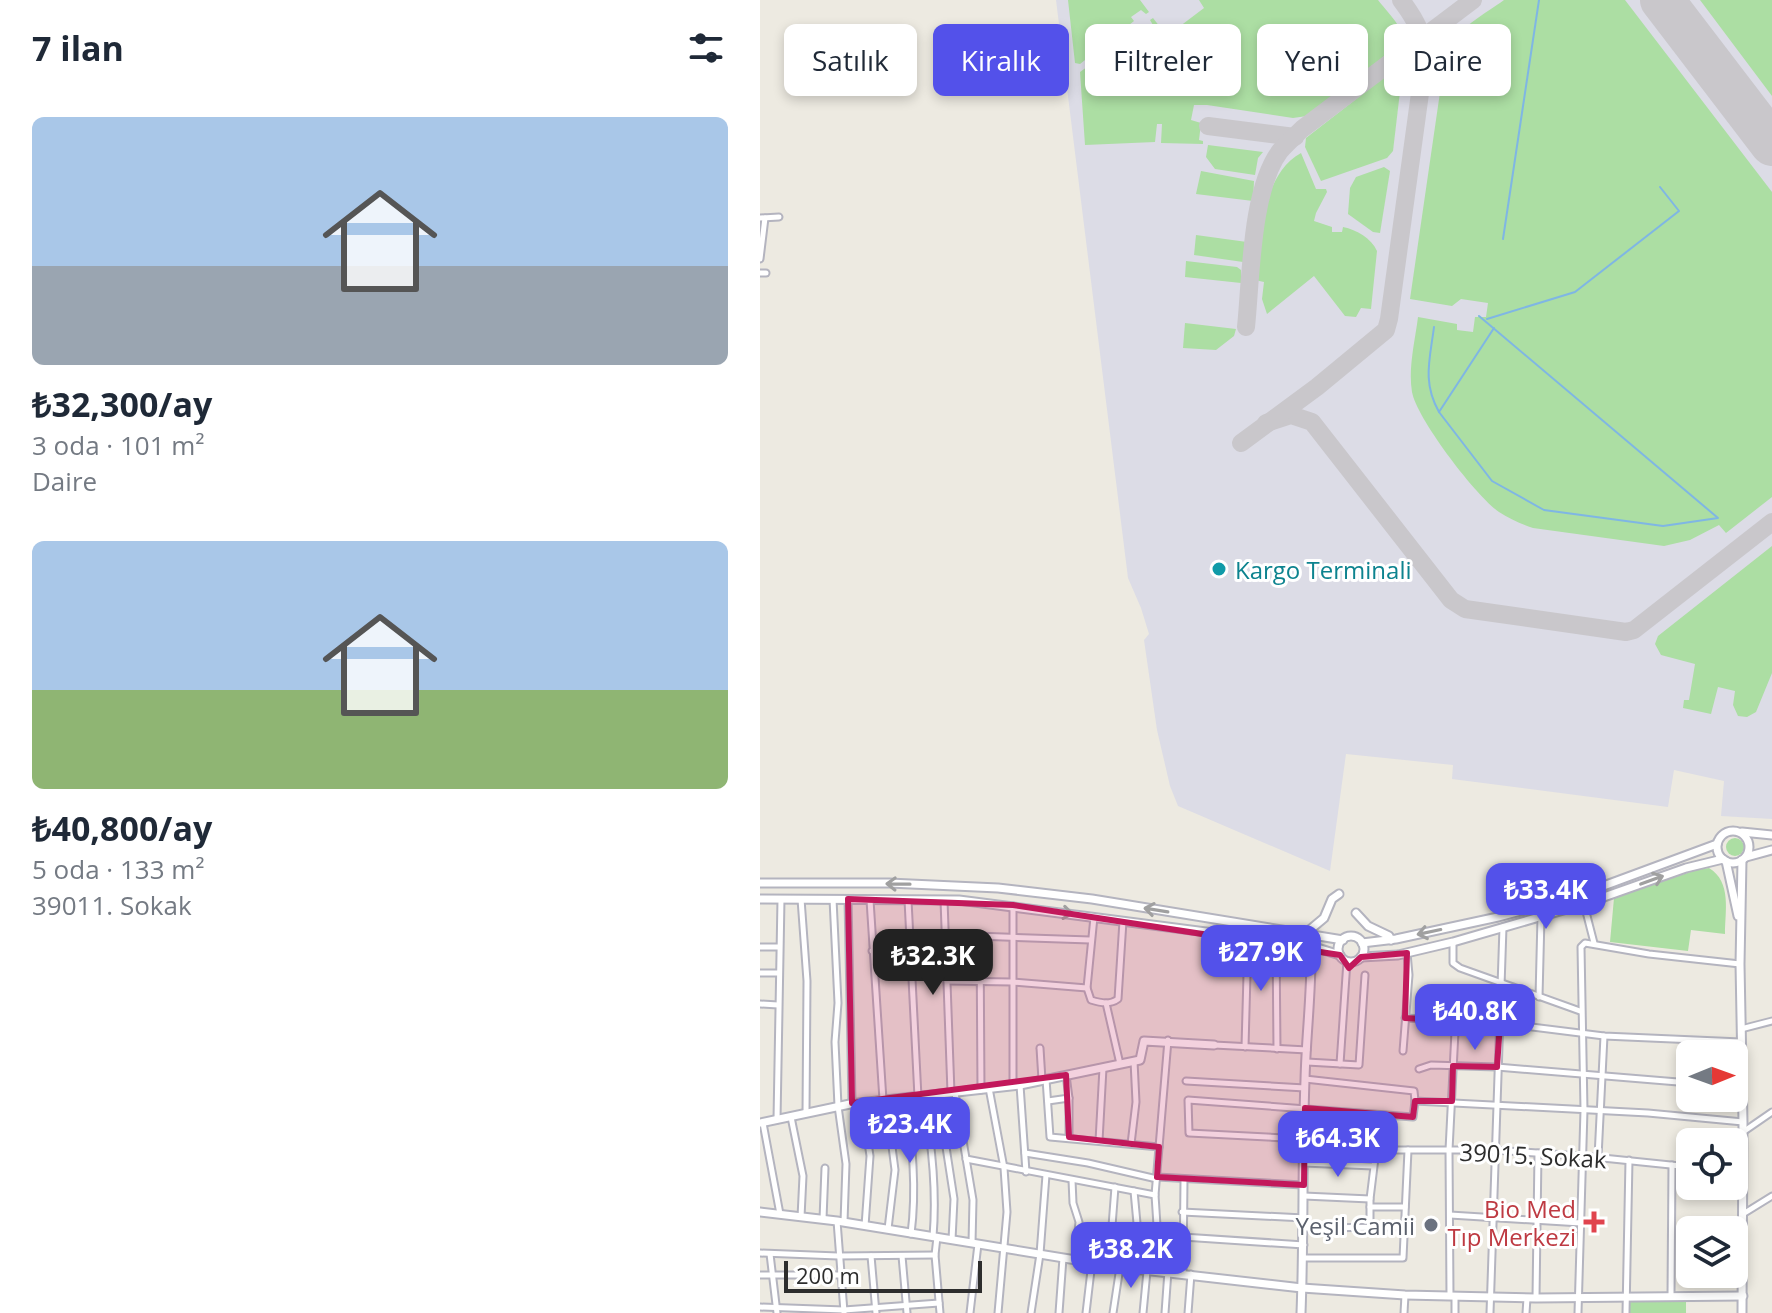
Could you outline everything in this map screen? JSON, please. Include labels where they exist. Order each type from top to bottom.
[{"type":"main road","points":[[1741,929],[1717,844],[1728,831],[1772,835]]},
{"type":"main road","points":[[1740,832],[1749,843],[1744,859],[1741,929],[1741,1040]]},
{"type":"main road","points":[[1362,943],[1391,940],[1498,917],[1571,898],[1717,844]]},
{"type":"main road","points":[[760,899],[944,900],[1013,905],[1311,946],[1354,962],[1361,957],[1407,953],[1453,942],[1584,904],[1686,868],[1724,860],[1737,863],[1772,850]]},
{"type":"main road","points":[[760,883],[889,883],[998,888],[1092,899],[1343,940],[1354,937],[1362,943],[1364,950],[1361,957]]},
{"type":"main road","points":[[1306,933],[1324,918],[1332,899],[1339,894]]},
{"type":"main road","points":[[1356,913],[1368,926],[1391,940]]},
{"type":"main road","points":[[1343,940],[1339,947],[1344,958]]},
{"type":"main road","points":[[1301,1313],[1311,946]]},
{"type":"main road","points":[[762,1123],[852,1103],[1016,1085],[1103,1068],[1140,1060],[1144,1041],[1214,1045]]},
{"type":"main road","points":[[1742,1112],[1743,1128]]},
{"type":"main road","points":[[1741,1200],[1742,1313]]},
{"type":"main road","points":[[760,1212],[823,1219],[1120,1267],[1302,1288],[1405,1295],[1531,1298],[1743,1296]]},
{"type":"street","points":[[760,259],[762,218],[779,217]]},
{"type":"street","points":[[777,1120],[781,899]]},
{"type":"street","points":[[801,899],[807,981],[806,1113]]},
{"type":"street","points":[[833,899],[838,1003],[835,1042],[838,1106],[846,1164],[838,1256],[844,1311]]},
{"type":"street","points":[[848,899],[852,1103]]},
{"type":"street","points":[[870,900],[885,1100],[895,1170],[888,1230]]},
{"type":"street","points":[[908,900],[921,1097],[931,1136],[940,1313]]},
{"type":"street","points":[[944,900],[953,1093],[973,1200],[975,1244],[970,1313]]},
{"type":"street","points":[[1584,904],[1594,943]]},
{"type":"street","points":[[1013,905],[1011,939],[1016,1085],[1026,1172]]},
{"type":"street","points":[[1094,917],[1087,988],[1091,1000],[1106,1003],[1118,999],[1123,921]]},
{"type":"street","points":[[1539,997],[1541,917]]},
{"type":"street","points":[[1490,1313],[1503,927]]},
{"type":"street","points":[[946,935],[1090,940]]},
{"type":"street","points":[[980,935],[985,1089],[1004,1168],[1007,1212],[998,1313]]},
{"type":"street","points":[[1245,1047],[1248,938]]},
{"type":"street","points":[[1276,941],[1277,1049]]},
{"type":"street","points":[[1453,942],[1453,963],[1460,968],[1580,1011]]},
{"type":"street","points":[[1578,1313],[1584,1110],[1581,947],[1585,943],[1594,943],[1609,948],[1740,964]]},
{"type":"street","points":[[872,951],[947,946]]},
{"type":"street","points":[[760,947],[779,947]]},
{"type":"street","points":[[1403,1051],[1409,975],[1407,953]]},
{"type":"street","points":[[1340,1064],[1344,958]]},
{"type":"street","points":[[760,973],[778,973]]},
{"type":"street","points":[[1307,1062],[1359,1065],[1365,975]]},
{"type":"street","points":[[947,981],[1087,988]]},
{"type":"street","points":[[1455,1313],[1449,1150],[1457,992]]},
{"type":"street","points":[[1106,1003],[1120,1064]]},
{"type":"street","points":[[760,1004],[778,1005]]},
{"type":"street","points":[[1405,1018],[1500,1023],[1604,1036],[1695,1040]]},
{"type":"street","points":[[1741,1029],[1772,1021]]},
{"type":"street","points":[[1598,1157],[1604,1036]]},
{"type":"street","points":[[1165,1313],[1164,1271],[1155,1195],[1168,1040]]},
{"type":"street","points":[[1214,1045],[1308,1050]]},
{"type":"street","points":[[1040,1048],[1050,1137],[1159,1147]]},
{"type":"street","points":[[1131,1144],[1136,1102],[1134,1061]]},
{"type":"street","points":[[1419,1069],[1431,1065],[1497,1067],[1676,1082]]},
{"type":"street","points":[[1099,1141],[1103,1068]]},
{"type":"street","points":[[1066,1075],[1069,1137]]},
{"type":"street","points":[[1186,1081],[1414,1091],[1413,1117],[1188,1100],[1189,1133],[1305,1139]]},
{"type":"street","points":[[938,1095],[954,1199],[952,1240]]},
{"type":"street","points":[[906,1098],[913,1148],[914,1211],[911,1234]]},
{"type":"street","points":[[1048,1101],[1069,1098]]},
{"type":"street","points":[[1415,1101],[1648,1113],[1743,1122]]},
{"type":"street","points":[[862,1102],[870,1156],[865,1226]]},
{"type":"street","points":[[1748,1129],[1772,1112]]},
{"type":"street","points":[[791,1117],[803,1176],[801,1217]]},
{"type":"street","points":[[762,1123],[780,1214]]},
{"type":"street","name":"39015. Sokak","points":[[1373,1166],[1376,1150],[1494,1150],[1676,1165]]},
{"type":"street","points":[[1304,1258],[1403,1258],[1408,1150]]},
{"type":"street","points":[[1025,1153],[1157,1178],[1304,1185]]},
{"type":"street","points":[[1526,1313],[1531,1298],[1537,1220],[1538,1153]]},
{"type":"street","points":[[966,1159],[1155,1195]]},
{"type":"street","points":[[1626,1313],[1629,1160]]},
{"type":"street","points":[[1304,1163],[1373,1166],[1370,1228]]},
{"type":"street","points":[[1671,1296],[1672,1165]]},
{"type":"street","points":[[823,1219],[825,1168]]},
{"type":"street","points":[[1031,1313],[1040,1254],[1046,1175]]},
{"type":"street","points":[[1072,1180],[1073,1203],[1079,1222],[1075,1260]]},
{"type":"street","points":[[1184,1180],[1182,1212],[1188,1313]]},
{"type":"street","points":[[1109,1265],[1115,1187]]},
{"type":"street","points":[[1134,1191],[1143,1313]]},
{"type":"street","points":[[1304,1196],[1370,1199]]},
{"type":"street","points":[[1743,1214],[1772,1196]]},
{"type":"street","points":[[1370,1207],[1405,1207]]},
{"type":"street","points":[[1182,1212],[1304,1218]]},
{"type":"street","points":[[1450,1215],[1581,1223]]},
{"type":"street","points":[[1304,1228],[1404,1227]]},
{"type":"street","points":[[1183,1237],[1304,1245]]},
{"type":"street","points":[[760,1253],[935,1255]]},
{"type":"street","points":[[770,1254],[777,1310]]},
{"type":"street","points":[[871,1256],[875,1310]]},
{"type":"street","points":[[902,1256],[907,1313]]},
{"type":"street","points":[[1059,1313],[1063,1258]]},
{"type":"street","points":[[1086,1313],[1092,1262]]},
{"type":"street","points":[[1113,1313],[1120,1267]]},
{"type":"street","points":[[760,1275],[840,1275]]},
{"type":"street","points":[[1404,1313],[1405,1295]]},
{"type":"street","points":[[760,1307],[844,1311],[939,1303]]},
{"type":"highlighted area","points":[[848,899],[1013,905],[1340,955],[1349,968],[1361,957],[1407,953],[1405,1018],[1500,1023],[1497,1067],[1453,1066],[1452,1101],[1415,1101],[1413,1117],[1305,1108],[1304,1185],[1157,1177],[1159,1147],[1069,1137],[1066,1075],[852,1103]]},
{"type":"shaded area","points":[[1056,0],[1772,0],[1772,819],[1721,816],[1724,781],[1674,770],[1668,807],[1452,779],[1453,765],[1346,754],[1330,871],[1178,806],[1157,730],[1144,640],[1149,634],[1128,578],[1068,96],[1069,24],[1059,24]]},
{"type":"green space","points":[[1068,0],[1140,0],[1149,12],[1146,14],[1141,10],[1131,17],[1134,21],[1130,24],[1085,24],[1085,60],[1075,63]]},
{"type":"green space","points":[[1199,0],[1378,0],[1397,24],[1384,24],[1384,57],[1368,69],[1368,24],[1257,24],[1257,96],[1333,96],[1307,116],[1293,118],[1194,105],[1191,120],[1201,123],[1199,140],[1203,144],[1161,143],[1162,124],[1157,124],[1155,142],[1085,145],[1080,72],[1085,68],[1085,96],[1241,96],[1241,24],[1183,24],[1204,8]]},
{"type":"green space","points":[[1504,0],[1625,0],[1772,192],[1772,497],[1726,533],[1719,525],[1690,540],[1664,546],[1533,528],[1520,523],[1499,512],[1476,490],[1436,438],[1416,404],[1411,374],[1418,317],[1457,324],[1457,330],[1473,332],[1475,317],[1486,317],[1488,303],[1461,299],[1452,306],[1410,299],[1439,96],[1511,96],[1511,24],[1470,24]]},
{"type":"green space","points":[[1700,0],[1772,0],[1772,96]]},
{"type":"green space","points":[[1384,77],[1384,96],[1399,96],[1393,151],[1387,158],[1321,181],[1305,147],[1306,138],[1360,96],[1368,96],[1368,90]]},
{"type":"green space","points":[[1208,145],[1263,152],[1258,158],[1255,175],[1215,169],[1206,157]]},
{"type":"green space","points":[[1301,153],[1316,189],[1326,189],[1327,192],[1314,221],[1332,227],[1332,232],[1342,232],[1343,227],[1358,232],[1377,251],[1371,309],[1361,308],[1356,317],[1345,316],[1314,276],[1267,314],[1262,299],[1264,282],[1255,280],[1270,192],[1288,163]]},
{"type":"green space","points":[[1384,167],[1390,171],[1380,233],[1373,232],[1348,214],[1350,188],[1356,177]]},
{"type":"green space","points":[[1201,171],[1254,181],[1253,201],[1196,194]]},
{"type":"green space","points":[[1196,235],[1247,242],[1243,262],[1194,255]]},
{"type":"green space","points":[[1186,261],[1237,267],[1241,270],[1241,283],[1185,277]]},
{"type":"green space","points":[[1185,323],[1236,329],[1234,336],[1216,350],[1183,348]]},
{"type":"green space","points":[[1772,546],[1772,673],[1756,712],[1747,717],[1738,716],[1733,705],[1735,691],[1718,687],[1711,714],[1683,708],[1684,700],[1689,700],[1695,664],[1661,655],[1655,644],[1658,636]]},
{"type":"green space","points":[[1731,838],[1739,838],[1744,847],[1742,854],[1731,856],[1726,851],[1726,843]]},
{"type":"green space","points":[[1709,868],[1724,889],[1725,934],[1691,930],[1688,951],[1610,942],[1614,898]]},
{"type":"green space","points":[[1686,1299],[1686,1313],[1630,1313],[1630,1301]]},
{"type":"waterway","points":[[1503,239],[1539,0]]},
{"type":"waterway","points":[[1487,319],[1575,292],[1679,211],[1660,187]]},
{"type":"waterway","points":[[1439,412],[1492,481],[1544,510],[1663,526],[1718,518],[1479,316]]},
{"type":"waterway","points":[[1434,327],[1429,380],[1439,412],[1494,328]]},
{"type":"taxiway","points":[[1241,443],[1317,387],[1386,330],[1425,57],[1418,27],[1401,0]]},
{"type":"taxiway","points":[[1246,327],[1258,211],[1270,168],[1280,151],[1302,129],[1473,0]]},
{"type":"taxiway","points":[[1208,126],[1295,137]]},
{"type":"taxiway","points":[[1266,423],[1291,415],[1312,422],[1451,600],[1465,609],[1626,632],[1634,630],[1772,522]]},
{"type":"runway","points":[[1662,0],[1772,144]]},
{"type":"place","name":"Kargo Terminali","points":[[1219,569]]},
{"type":"place","name":"Bio Med Tıp Merkezi","points":[[1594,1222]]},
{"type":"place","name":"Yeşil Camii","points":[[1431,1225]]}]
